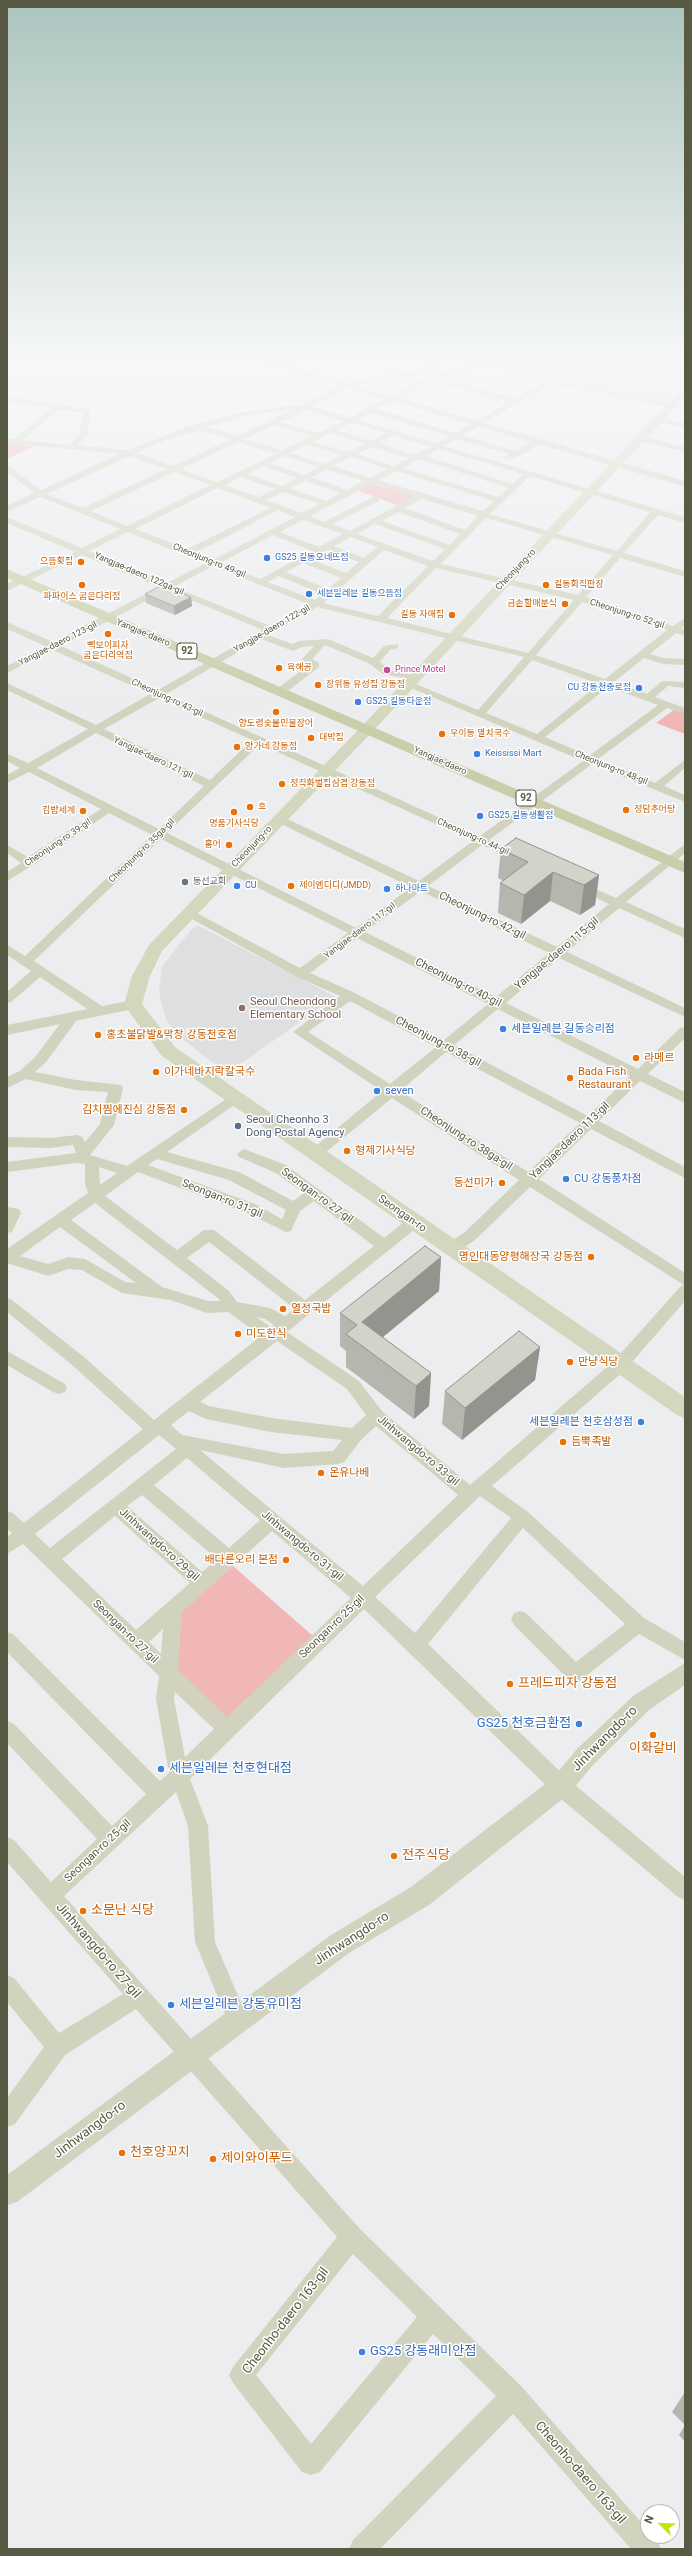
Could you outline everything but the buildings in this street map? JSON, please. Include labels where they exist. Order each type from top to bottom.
[{"type":"main road","name":"Cheonjung-ro","points":[[133,1004],[141,976],[155,949],[367,729],[410,681],[603,479]]},
{"type":"main road","name":"Yangjae-daero","points":[[7,573],[685,868]]},
{"type":"main road","name":"Seongan-ro","points":[[133,1004],[169,1052],[685,1409]]},
{"type":"street","name":"Cheonjung-ro 49-gil","points":[[21,479],[40,494],[316,604],[453,636],[530,656],[685,711]]},
{"type":"street","points":[[7,509],[72,479]]},
{"type":"street","points":[[84,511],[151,479]]},
{"type":"street","name":"Cheonjung-ro 52-gil","points":[[202,479],[434,565],[506,580],[579,598],[685,633]]},
{"type":"street","points":[[7,588],[230,479]]},
{"type":"street","points":[[256,479],[327,504]]},
{"type":"street","points":[[260,500],[302,479]]},
{"type":"street","points":[[308,479],[382,501],[466,533]]},
{"type":"street","points":[[365,479],[618,554],[683,571]]},
{"type":"street","name":"Yangjae-daero 123-gil","points":[[7,670],[374,479]]},
{"type":"street","points":[[430,479],[500,500]]},
{"type":"street","points":[[442,483],[449,479]]},
{"type":"street","points":[[490,479],[514,487]]},
{"type":"street","points":[[381,620],[485,514],[522,479]]},
{"type":"street","points":[[549,479],[685,520]]},
{"type":"street","points":[[669,479],[685,484]]},
{"type":"street","points":[[261,582],[421,496]]},
{"type":"street","points":[[326,524],[382,501]]},
{"type":"street","points":[[187,553],[278,507]]},
{"type":"street","name":"Cheonjung-ro 52-gil","points":[[579,598],[656,511]]},
{"type":"street","name":"Yangjae-daero 122ga-gil","points":[[7,520],[168,586],[270,630]]},
{"type":"street","points":[[375,521],[451,548]]},
{"type":"street","points":[[272,532],[365,561]]},
{"type":"street","name":"Yangjae-daero 122-gil","points":[[214,662],[316,604],[382,546]]},
{"type":"street","points":[[303,560],[347,577]]},
{"type":"street","points":[[279,573],[329,593]]},
{"type":"street","points":[[480,714],[579,598]]},
{"type":"street","name":"Cheonjung-ro 52-gil","points":[[674,629],[685,621]]},
{"type":"street","name":"Cheonjung-ro 43-gil","points":[[8,626],[326,771]]},
{"type":"street","points":[[538,738],[674,629]]},
{"type":"street","points":[[260,636],[293,648],[300,644],[328,642],[374,662],[387,672],[410,681]]},
{"type":"street","points":[[281,691],[315,665],[306,660],[322,643]]},
{"type":"street","points":[[374,662],[387,648],[395,646]]},
{"type":"street","points":[[643,655],[663,661],[685,662]]},
{"type":"street","name":"Yangjae-daero 121-gil","points":[[7,780],[214,662]]},
{"type":"street","name":"Cheonjung-ro 48-gil","points":[[410,681],[480,714],[685,799]]},
{"type":"street","points":[[648,698],[666,684],[685,685]]},
{"type":"street","points":[[7,686],[96,730]]},
{"type":"street","points":[[534,802],[666,704]]},
{"type":"street","name":"Yangjae-daero 121-gil","points":[[96,730],[211,785]]},
{"type":"street","name":"Cheonjung-ro 35ga-gil","points":[[7,966],[24,961],[258,740]]},
{"type":"street","points":[[7,757],[231,869]]},
{"type":"street","points":[[656,787],[685,763]]},
{"type":"street","name":"Cheonjung-ro 44-gil","points":[[326,771],[532,864]]},
{"type":"street","name":"Yangjae-daero 117-gil","points":[[301,974],[534,802]]},
{"type":"street","name":"Cheonjung-ro 39-gil","points":[[7,877],[109,808]]},
{"type":"street","name":"Cheonjung-ro 42-gil","points":[[279,819],[685,1013]]},
{"type":"street","name":"Yangjae-daero 115-gil","points":[[315,1154],[685,847]]},
{"type":"street","points":[[7,848],[29,863]]},
{"type":"street","name":"Cheonjung-ro 40-gil","points":[[231,869],[685,1098]]},
{"type":"street","points":[[568,880],[685,934]]},
{"type":"street","name":"Cheonjung-ro 38-gil","points":[[189,914],[301,974],[349,995],[685,1173]]},
{"type":"street","points":[[7,949],[24,961],[35,975],[100,1011]]},
{"type":"street","points":[[7,989],[35,975]]},
{"type":"street","points":[[7,999],[35,975]]},
{"type":"street","name":"Cheonjung-ro 38ga-gil","points":[[349,995],[299,1032],[685,1280]]},
{"type":"street","points":[[7,1030],[133,1004]]},
{"type":"street","points":[[7,1083],[25,1074],[41,1059],[72,1017]]},
{"type":"street","name":"Yangjae-daero 113-gil","points":[[452,1248],[470,1236],[685,1031]]},
{"type":"street","points":[[25,1074],[76,1085],[116,1088],[108,1125],[95,1141],[86,1156]]},
{"type":"street","points":[[7,1257],[235,1098]]},
{"type":"street","points":[[7,1142],[51,1143],[77,1140],[86,1156],[96,1196],[224,1295],[232,1307]]},
{"type":"street","name":"Seongan-ro 31-gil","points":[[134,1169],[250,1208],[286,1227],[294,1208],[234,1176],[156,1154]]},
{"type":"street","name":"Seongan-ro 27-gil","points":[[244,1154],[281,1169],[385,1246]]},
{"type":"street","points":[[7,1167],[86,1156],[134,1169]]},
{"type":"street","points":[[294,1208],[315,1193]]},
{"type":"street","points":[[7,1212],[14,1213],[7,1228]]},
{"type":"street","points":[[61,1220],[158,1291]]},
{"type":"street","points":[[7,1546],[414,1222]]},
{"type":"street","points":[[177,1258],[209,1234],[306,1309]]},
{"type":"street","points":[[7,1257],[48,1270],[68,1263],[85,1265],[122,1287],[158,1291],[207,1307],[232,1307]]},
{"type":"street","name":"Seongan-ro 25-gil","points":[[50,1896],[160,1795],[475,1490],[620,1365],[685,1291]]},
{"type":"street","name":"Jinhwangdo-ro 31-gil","points":[[7,1304],[157,1428],[182,1445],[363,1597],[416,1645],[561,1786],[685,1890]]},
{"type":"street","name":"Jinhwangdo-ro 33-gil","points":[[232,1307],[270,1314],[278,1331],[353,1385],[376,1416],[446,1477],[475,1490],[522,1517],[638,1624],[685,1652]]},
{"type":"street","points":[[7,1357],[59,1388]]},
{"type":"street","points":[[188,1403],[206,1412],[271,1425],[355,1435]]},
{"type":"street","points":[[50,1559],[142,1485],[182,1445],[198,1443],[284,1461],[338,1457],[355,1435],[376,1416]]},
{"type":"street","points":[[142,1485],[229,1559]]},
{"type":"street","name":"Jinhwangdo-ro 29-gil","points":[[115,1506],[202,1584]]},
{"type":"street","points":[[416,1645],[522,1517]]},
{"type":"street","name":"Seongan-ro 27-gil","points":[[7,1518],[227,1729]]},
{"type":"street","name":"Jinhwangdo-ro 29-gil","points":[[136,1642],[173,1611],[272,1520]]},
{"type":"street","points":[[173,1611],[169,1674],[165,1699],[179,1776],[198,1826],[205,1942],[237,2019]]},
{"type":"street","points":[[520,1619],[575,1674],[638,1624]]},
{"type":"street","points":[[7,1640],[160,1795]]},
{"type":"street","name":"Jinhwangdo-ro","points":[[7,2192],[237,2019],[256,2005],[263,2002],[340,1944],[420,1896],[561,1786],[585,1757],[641,1703],[685,1673]]},
{"type":"street","points":[[7,1730],[111,1839]]},
{"type":"street","name":"Jinhwangdo-ro 27-gil","points":[[7,1847],[190,2055]]},
{"type":"street","points":[[7,1985],[57,2048]]},
{"type":"street","points":[[7,2116],[57,2048],[138,1996]]},
{"type":"street","name":"Cheonho-daero 163-gil","points":[[190,2055],[352,2237],[513,2396],[648,2549]]},
{"type":"street","name":"Cheonho-daero 163-gil","points":[[352,2237],[241,2375],[311,2463],[433,2316]]},
{"type":"street","points":[[362,2549],[513,2396]]},
{"type":"shaded area","points":[[372,484],[416,496],[399,506],[356,490]]},
{"type":"shaded area","points":[[675,709],[685,712],[685,734],[656,723]]},
{"type":"shaded area","name":"Seoul Cheondong Elementary School","points":[[199,926],[336,997],[227,1073],[182,1039],[166,1020],[159,992],[162,967],[194,927]]},
{"type":"shaded area","points":[[233,1566],[313,1636],[227,1722],[174,1671],[180,1613]]},
{"type":"place","name":"GS25 길동오네뜨점","points":[[267,558]]},
{"type":"place","name":"으뜸횟집","points":[[81,562]]},
{"type":"place","name":"파파이스 굽은다리점","points":[[82,585]]},
{"type":"place","name":"길동회직판장","points":[[546,585]]},
{"type":"place","name":"세븐일레븐 길동으뜸점","points":[[309,594]]},
{"type":"place","name":"금손할매분식","points":[[565,604]]},
{"type":"place","name":"길동 자매집","points":[[452,615]]},
{"type":"place","name":"빽보이피자 굽은다리역점","points":[[108,634]]},
{"type":"place","name":"육해공","points":[[279,668]]},
{"type":"place","name":"Prince Motel","points":[[387,670]]},
{"type":"place","name":"장위동 유성집 강동점","points":[[318,685]]},
{"type":"place","name":"CU 강동천중로점","points":[[639,688]]},
{"type":"place","name":"GS25 길동타운점","points":[[358,702]]},
{"type":"place","name":"양도령숯불민물장어","points":[[276,712]]},
{"type":"place","name":"우이동 멸치국수","points":[[442,734]]},
{"type":"place","name":"대박집","points":[[311,738]]},
{"type":"place","name":"양가네 강동점","points":[[237,747]]},
{"type":"place","name":"Keississi Mart","points":[[477,754]]},
{"type":"place","name":"정직화벌집삼겹 강동점","points":[[282,784]]},
{"type":"place","name":"흐","points":[[250,807]]},
{"type":"place","name":"정담추어탕","points":[[626,810]]},
{"type":"place","name":"김밥세계","points":[[83,811]]},
{"type":"place","name":"명품기사식당","points":[[234,812]]},
{"type":"place","name":"GS25 길동생활점","points":[[480,816]]},
{"type":"place","name":"홍어","points":[[229,845]]},
{"type":"place","name":"동선교회","points":[[185,882]]},
{"type":"place","name":"CU","points":[[237,886]]},
{"type":"place","name":"제이엠디디(JMDD)","points":[[291,886]]},
{"type":"place","name":"하나마트","points":[[387,889]]},
{"type":"place","name":"Seoul Cheondong Elementary School","points":[[242,1008]]},
{"type":"place","name":"세븐일레븐 길동승리점","points":[[503,1029]]},
{"type":"place","name":"홍초불닭발&막창 강동천호점","points":[[98,1035]]},
{"type":"place","name":"라메르","points":[[636,1058]]},
{"type":"place","name":"이가네바지락칼국수","points":[[156,1072]]},
{"type":"place","name":"Bada Fish Restaurant","points":[[570,1078]]},
{"type":"place","name":"seven","points":[[377,1091]]},
{"type":"place","name":"김치찜에진심 강동점","points":[[184,1110]]},
{"type":"place","name":"Seoul Cheonho 3 Dong Postal Agency","points":[[238,1126]]},
{"type":"place","name":"형제기사식당","points":[[347,1151]]},
{"type":"place","name":"CU 강동풍차점","points":[[566,1179]]},
{"type":"place","name":"동선미가","points":[[502,1183]]},
{"type":"place","name":"명인대동양평해장국 강동점","points":[[591,1257]]},
{"type":"place","name":"열정국밥","points":[[283,1309]]},
{"type":"place","name":"미도한식","points":[[238,1334]]},
{"type":"place","name":"만냥식당","points":[[570,1362]]},
{"type":"place","name":"세븐일레븐 천호삼성점","points":[[641,1422]]},
{"type":"place","name":"듬뿍족발","points":[[563,1442]]},
{"type":"place","name":"온유나베","points":[[321,1473]]},
{"type":"place","name":"배다른오리 본점","points":[[286,1560]]},
{"type":"place","name":"프레드피자 강동점","points":[[510,1684]]},
{"type":"place","name":"GS25 천호금환점","points":[[579,1724]]},
{"type":"place","name":"이화갈비","points":[[653,1735]]},
{"type":"place","name":"세븐일레븐 천호현대점","points":[[161,1769]]},
{"type":"place","name":"전주식당","points":[[394,1856]]},
{"type":"place","name":"소문난 식당","points":[[83,1911]]},
{"type":"place","name":"세븐일레븐 강동유미점","points":[[171,2005]]},
{"type":"place","name":"천호양꼬치","points":[[122,2153]]},
{"type":"place","name":"제이와이푸드","points":[[213,2159]]},
{"type":"place","name":"GS25 강동래미안점","points":[[362,2352]]}]
